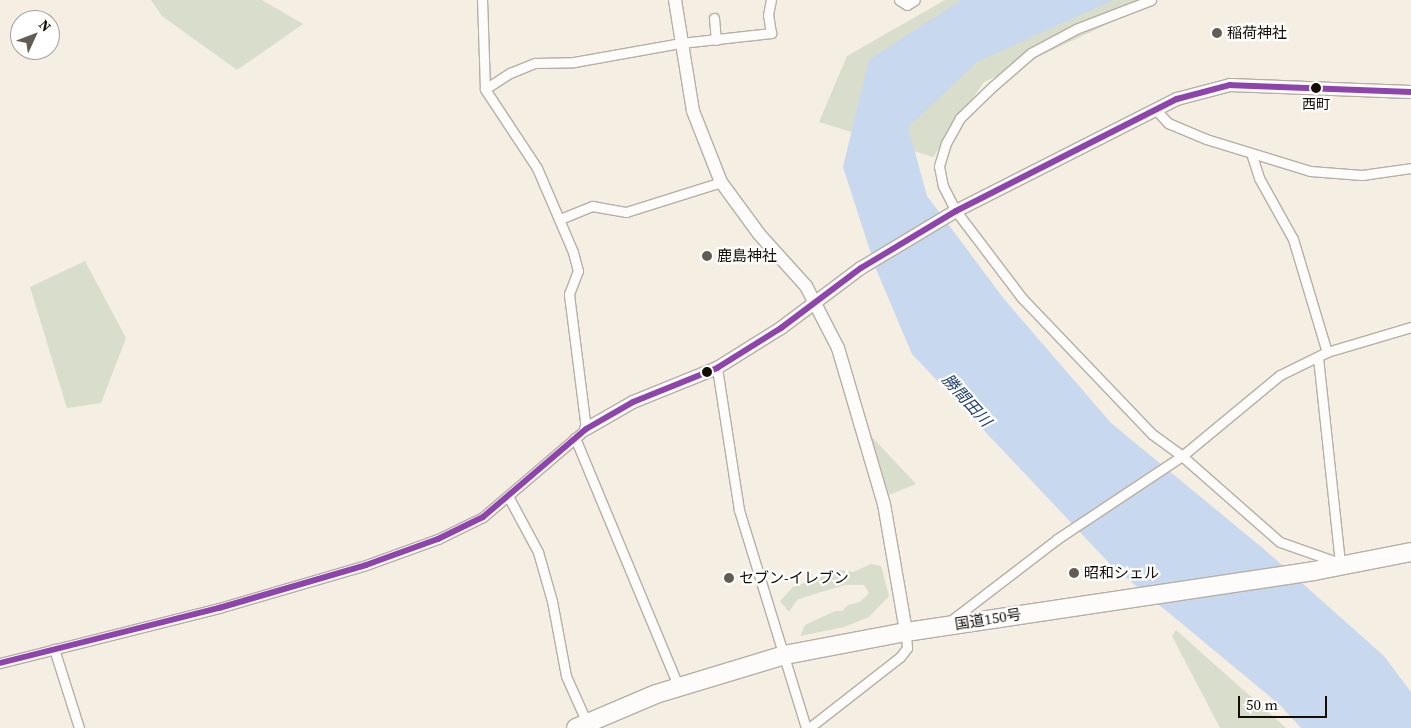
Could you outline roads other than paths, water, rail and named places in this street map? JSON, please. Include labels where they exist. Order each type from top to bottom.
[{"type":"highway","name":"国道150号","points":[[582,725],[678,686],[785,655],[906,632],[1119,598],[1314,570],[1340,563],[1411,552]]},
{"type":"street","points":[[482,0],[485,89],[537,168],[560,219],[578,272],[569,294],[586,429]]},
{"type":"street","points":[[675,0],[693,111],[721,182],[759,234],[806,286],[815,302],[838,348],[884,504],[906,632],[907,648],[900,657],[808,728],[739,510],[717,368]]},
{"type":"street","points":[[485,89],[510,73],[535,63],[574,62],[681,43],[771,34],[768,15],[771,0]]},
{"type":"street","points":[[899,0],[907,5],[915,0]]},
{"type":"street","points":[[1151,0],[1076,29],[1031,54],[960,118],[946,143],[939,166],[943,186],[954,213],[1054,334],[1152,434],[1182,456],[1280,542],[1340,563],[1318,358]]},
{"type":"street","points":[[714,18],[716,40]]},
{"type":"street","points":[[0,663],[219,608],[394,555],[438,539],[483,517],[586,429],[633,402],[717,368],[868,264],[954,213],[1177,99],[1230,85],[1411,92]]},
{"type":"street","points":[[1156,110],[1168,123],[1252,156],[1310,171],[1362,175],[1411,168]]},
{"type":"street","points":[[1252,156],[1259,178],[1293,239],[1327,352]]},
{"type":"street","points":[[560,219],[592,206],[626,212],[721,182]]},
{"type":"street","points":[[945,626],[1057,539],[1182,456],[1280,375],[1327,352],[1411,327]]},
{"type":"street","points":[[574,438],[678,686]]},
{"type":"street","points":[[508,496],[538,552],[552,601],[566,676],[582,725]]},
{"type":"street","points":[[54,649],[79,728]]},
{"type":"water","name":"勝間田川","points":[[961,0],[1113,0],[977,62],[908,127],[927,196],[1004,299],[1111,423],[1265,550],[1384,656],[1411,692],[1411,728],[1301,728],[1280,705],[1111,565],[912,354],[876,269],[843,167],[869,60]]},
{"type":"place","name":"稲荷神社","points":[[1217,33]]},
{"type":"place","name":"西町","points":[[1316,88]]},
{"type":"place","name":"鹿島神社","points":[[707,256]]},
{"type":"place","name":"昭和シェル","points":[[1074,573]]},
{"type":"place","name":"セブン-イレブン","points":[[729,578]]}]
